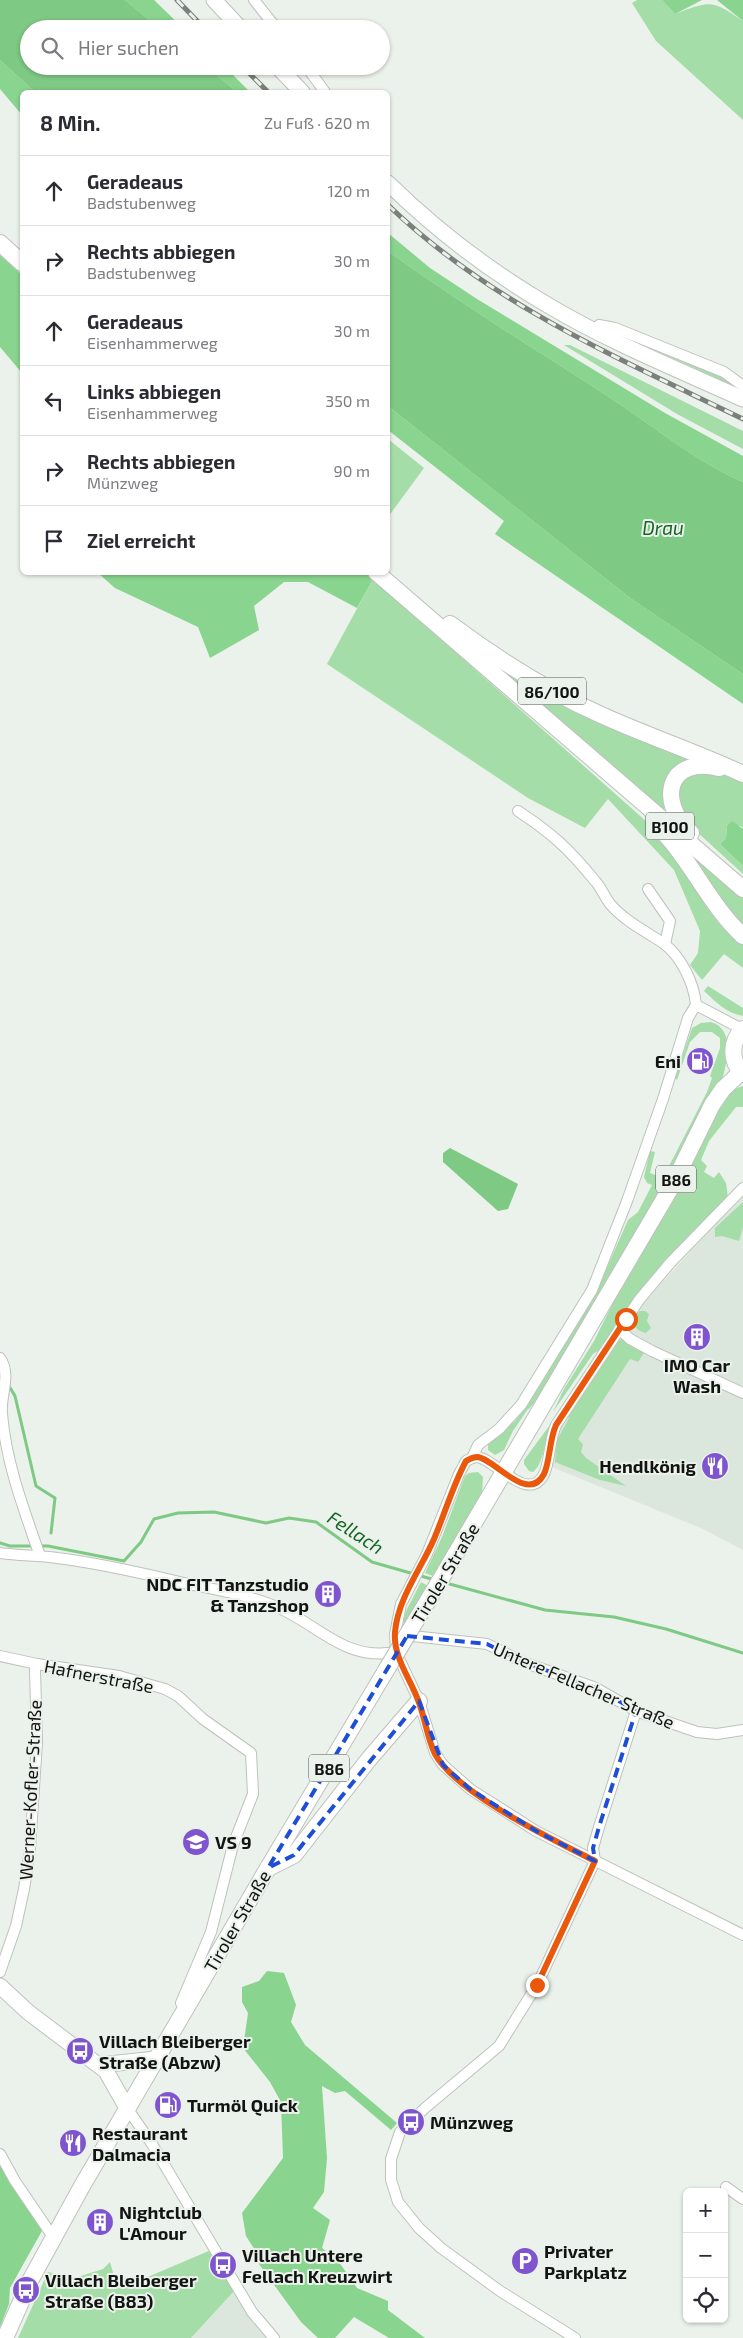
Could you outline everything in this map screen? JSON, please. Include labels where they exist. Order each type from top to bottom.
[{"type":"main road","points":[[214,0],[233,20]]},
{"type":"main road","points":[[286,75],[300,90]]},
{"type":"main road","points":[[390,185],[442,233],[479,261],[552,308],[596,331],[743,399]]},
{"type":"main road","points":[[0,243],[20,261]]},
{"type":"main road","name":"86/100","points":[[390,574],[474,641],[516,670],[562,697],[600,715],[713,760],[743,775]]},
{"type":"main road","name":"B100","points":[[379,575],[743,888]]},
{"type":"main road","name":"86/100","points":[[722,871],[706,846],[681,824],[672,808],[670,796],[672,784],[679,775],[691,767],[702,765],[743,775]]},
{"type":"main road","points":[[617,781],[630,803],[658,827],[681,854],[712,902],[728,922],[743,936]]},
{"type":"main road","points":[[742,1073],[733,1054],[735,1040],[743,1029]]},
{"type":"main road","name":"Tiroler Straße","points":[[5,2338],[53,2237],[127,2108],[504,1474],[673,1184],[712,1105],[723,1089],[742,1073]]},
{"type":"main road","points":[[268,1868],[294,1855],[369,1759],[419,1701]]},
{"type":"main road","points":[[0,1986],[28,2012],[99,2065],[111,2078],[127,2108]]},
{"type":"main road","points":[[99,2065],[156,2060]]},
{"type":"street","points":[[254,0],[270,20]]},
{"type":"street","points":[[313,75],[324,90]]},
{"type":"street","points":[[596,331],[599,324],[615,328],[724,372],[743,386]]},
{"type":"street","points":[[472,1458],[478,1445],[499,1429],[521,1405],[592,1290],[627,1201],[663,1099],[688,1018],[696,1005],[695,990],[687,972],[665,944],[639,929],[610,904],[599,885],[570,850],[550,832],[518,811]]},
{"type":"street","points":[[648,890],[670,921],[665,944]]},
{"type":"street","points":[[696,1005],[743,1029]]},
{"type":"street","points":[[743,1188],[671,1262],[619,1330],[556,1425],[551,1436],[545,1472],[542,1478],[535,1483],[524,1483],[504,1474],[484,1459],[472,1458],[466,1461],[459,1474],[441,1524],[420,1570],[401,1604],[395,1634],[396,1652],[419,1701],[435,1753],[443,1765],[470,1789],[536,1831],[743,1935]]},
{"type":"street","points":[[619,1330],[630,1339],[652,1351],[743,1393]]},
{"type":"street","points":[[0,1358],[6,1371],[2,1413],[13,1477],[38,1549]]},
{"type":"street","points":[[0,1554],[38,1549],[56,1558],[148,1575],[272,1604],[311,1624],[342,1646],[361,1652],[382,1655],[396,1652]]},
{"type":"street","name":"Untere Fellacher Straße","points":[[395,1634],[424,1639],[488,1644],[522,1662],[596,1688],[636,1711],[708,1734],[743,1730]]},
{"type":"street","name":"Hafnerstraße","points":[[0,1656],[37,1664],[119,1676],[165,1689],[178,1696],[203,1719],[251,1754],[253,1794],[233,1845],[211,1932],[179,2010],[176,2026]]},
{"type":"street","name":"Werner-Kofler-Straße","points":[[0,1972],[16,1926],[30,1849],[37,1742],[35,1670],[37,1664]]},
{"type":"street","points":[[575,2338],[500,2291],[441,2248],[419,2228],[398,2202],[391,2180],[392,2159],[400,2132],[424,2108],[499,2046],[537,1985],[595,1861],[593,1848],[636,1711]]},
{"type":"street","points":[[127,2108],[152,2144],[252,2312],[274,2338]]},
{"type":"street","points":[[0,2154],[14,2181],[53,2237]]},
{"type":"street","points":[[726,2187],[743,2199]]},
{"type":"highlighted area","points":[[407,1636],[487,1644],[523,1662],[596,1688],[636,1711],[593,1848],[595,1861],[536,1831],[470,1789],[443,1765],[419,1701],[294,1855],[268,1868]]},
{"type":"shaded area","points":[[125,0],[154,0],[175,20],[149,20]]},
{"type":"shaded area","points":[[637,0],[662,0],[675,14],[696,6],[711,4],[724,9],[743,21],[743,120],[656,41],[632,3]]},
{"type":"shaded area","points":[[662,0],[702,0],[675,14]]},
{"type":"shaded area","points":[[717,0],[743,0],[743,21]]},
{"type":"shaded area","points":[[0,60],[33,90],[20,90],[20,113],[0,89]]},
{"type":"shaded area","points":[[217,75],[233,75],[248,90],[235,90]]},
{"type":"shaded area","points":[[390,235],[430,268],[477,299],[665,413],[743,456],[743,482],[691,454],[609,397],[390,252]]},
{"type":"shaded area","points":[[0,255],[20,273],[20,371],[0,347]]},
{"type":"shaded area","points":[[625,337],[714,370],[743,390]]},
{"type":"shaded area","points":[[564,345],[570,345],[743,431],[743,449],[677,414]]},
{"type":"shaded area","points":[[390,408],[630,598],[743,674],[743,704],[495,534],[504,521],[390,432]]},
{"type":"shaded area","points":[[390,441],[424,468],[390,514]]},
{"type":"shaded area","points":[[100,575],[368,575],[373,579],[357,608],[308,582],[284,582],[254,606],[259,630],[210,658],[198,627],[115,588]]},
{"type":"shaded area","points":[[373,579],[656,830],[743,940],[743,968],[724,954],[702,980],[690,965],[698,953],[700,931],[674,870],[608,799],[585,828],[528,798],[327,664]]},
{"type":"shaded area","points":[[501,665],[696,758],[664,809],[661,809],[498,670]]},
{"type":"shaded area","points":[[709,770],[743,782],[743,829],[741,826],[727,826],[726,838],[720,844],[743,866],[743,874],[684,820],[677,808],[679,785],[684,778]]},
{"type":"shaded area","points":[[732,821],[743,829],[743,866],[720,844],[726,838],[727,826]]},
{"type":"shaded area","points":[[699,858],[743,897],[743,931],[695,860]]},
{"type":"shaded area","points":[[708,986],[743,1008],[743,1016],[726,1010],[717,1003],[704,991]]},
{"type":"shaded area","points":[[711,1022],[723,1031],[728,1045],[723,1076],[673,1174],[543,1392],[528,1409],[513,1431],[504,1450],[495,1455],[488,1450],[488,1444],[496,1435],[514,1422],[527,1406],[594,1297],[628,1220],[638,1212],[652,1185],[647,1183],[644,1177],[650,1151],[655,1152],[650,1173],[658,1176],[660,1169],[667,1170],[707,1092],[712,1078],[710,1076],[720,1048],[720,1038],[712,1032],[700,1032],[690,1042],[677,1080],[675,1078],[692,1028],[701,1023]]},
{"type":"shaded area","points":[[743,1086],[743,1107],[736,1107],[709,1141],[701,1160],[707,1166],[704,1172],[714,1178],[719,1172],[726,1183],[728,1198],[654,1274],[598,1351],[593,1354],[553,1412],[564,1389],[594,1341],[630,1269],[721,1100],[734,1089]]},
{"type":"shaded area","points":[[743,1194],[743,1550],[703,1529],[552,1467],[552,1449],[558,1430],[638,1309]]},
{"type":"shaded area","points":[[743,1202],[743,1227],[739,1241],[722,1236],[715,1237],[715,1228]]},
{"type":"shaded area","points":[[640,1311],[645,1311],[649,1314],[647,1321],[651,1328],[646,1333],[638,1330],[633,1323],[633,1317]]},
{"type":"shaded area","points":[[623,1338],[644,1349],[644,1353],[638,1362],[630,1359],[578,1439],[583,1444],[581,1452],[586,1458],[626,1486],[600,1480],[555,1462],[557,1440],[569,1418],[566,1416],[616,1343]]},
{"type":"shaded area","points":[[550,1425],[540,1463],[533,1472],[529,1471],[524,1464],[524,1460]]},
{"type":"shaded area","points":[[478,1472],[483,1477],[482,1494],[433,1576],[425,1573],[442,1537],[465,1476],[469,1473]]},
{"type":"shaded area","points":[[421,1582],[428,1586],[405,1625],[403,1621],[406,1611]]},
{"type":"shaded area","points":[[267,1971],[284,1973],[296,2005],[291,2022],[305,2045],[397,2123],[391,2130],[345,2091],[335,2093],[322,2086],[327,2158],[324,2192],[313,2208],[330,2220],[322,2248],[339,2262],[357,2288],[388,2301],[388,2310],[425,2338],[389,2338],[354,2317],[335,2338],[318,2338],[301,2322],[259,2264],[260,2258],[246,2236],[242,2213],[283,2158],[281,2102],[270,2082],[243,2048],[248,2013],[242,2002],[242,1987],[259,1981]]},
{"type":"shaded area","points":[[0,2162],[43,2229],[10,2288],[9,2304],[0,2327]]},
{"type":"shaded area","points":[[211,2250],[235,2290],[191,2338],[18,2338],[48,2272],[74,2278],[103,2269],[110,2262],[114,2276],[143,2279]]},
{"type":"shaded area","points":[[235,2290],[271,2338],[191,2338]]},
{"type":"water","points":[[0,0],[125,0],[149,20],[20,20],[20,75],[217,75],[235,90],[33,90],[0,60]]},
{"type":"water","name":"Drau","points":[[390,252],[497,326],[609,397],[691,454],[743,482],[743,674],[630,598],[390,408]]},
{"type":"water","points":[[450,1148],[518,1184],[508,1209],[498,1211],[443,1162],[443,1153]]},
{"type":"waterway","points":[[9,1386],[15,1396],[36,1486],[55,1498],[51,1533]]},
{"type":"waterway","name":"Fellach","points":[[0,1543],[10,1546],[48,1546],[124,1561],[141,1542],[154,1519],[178,1513],[214,1512],[266,1523],[289,1518],[316,1522],[372,1562],[435,1580]]},
{"type":"waterway","name":"Fellach","points":[[446,1583],[545,1610],[614,1617],[666,1629],[743,1653]]},
{"type":"railway","points":[[177,0],[196,20]]},
{"type":"railway","points":[[251,75],[266,90]]},
{"type":"railway","points":[[390,207],[428,240],[512,300],[602,350],[743,419]]},
{"type":"place","name":"Eni","points":[[700,1061]]},
{"type":"place","name":"IMO Car Wash","points":[[697,1337]]},
{"type":"place","name":"Hendlkönig","points":[[715,1466]]},
{"type":"place","name":"NDC FIT Tanzstudio & Tanzshop","points":[[328,1594]]},
{"type":"place","name":"VS 9","points":[[196,1842]]},
{"type":"place","name":"Villach Bleiberger Straße (Abzw)","points":[[80,2051]]},
{"type":"place","name":"Turmöl Quick","points":[[168,2105]]},
{"type":"place","name":"Münzweg","points":[[411,2122]]},
{"type":"place","name":"Restaurant Dalmacia","points":[[73,2143]]},
{"type":"place","name":"Nightclub L'Amour","points":[[100,2222]]},
{"type":"place","name":"Privater Parkplatz","points":[[525,2261]]},
{"type":"place","name":"Villach Untere Fellach Kreuzwirt","points":[[223,2265]]},
{"type":"place","name":"Villach Bleiberger Straße (B83)","points":[[26,2290]]},
{"type":"route","points":[[537,1985],[595,1861],[536,1831],[470,1789],[443,1765],[435,1753],[419,1701],[396,1652],[395,1634],[401,1604],[420,1570],[444,1517],[459,1474],[466,1461],[478,1457],[484,1459],[504,1474],[524,1483],[535,1483],[542,1478],[545,1472],[551,1436],[556,1425],[626,1319]]}]
